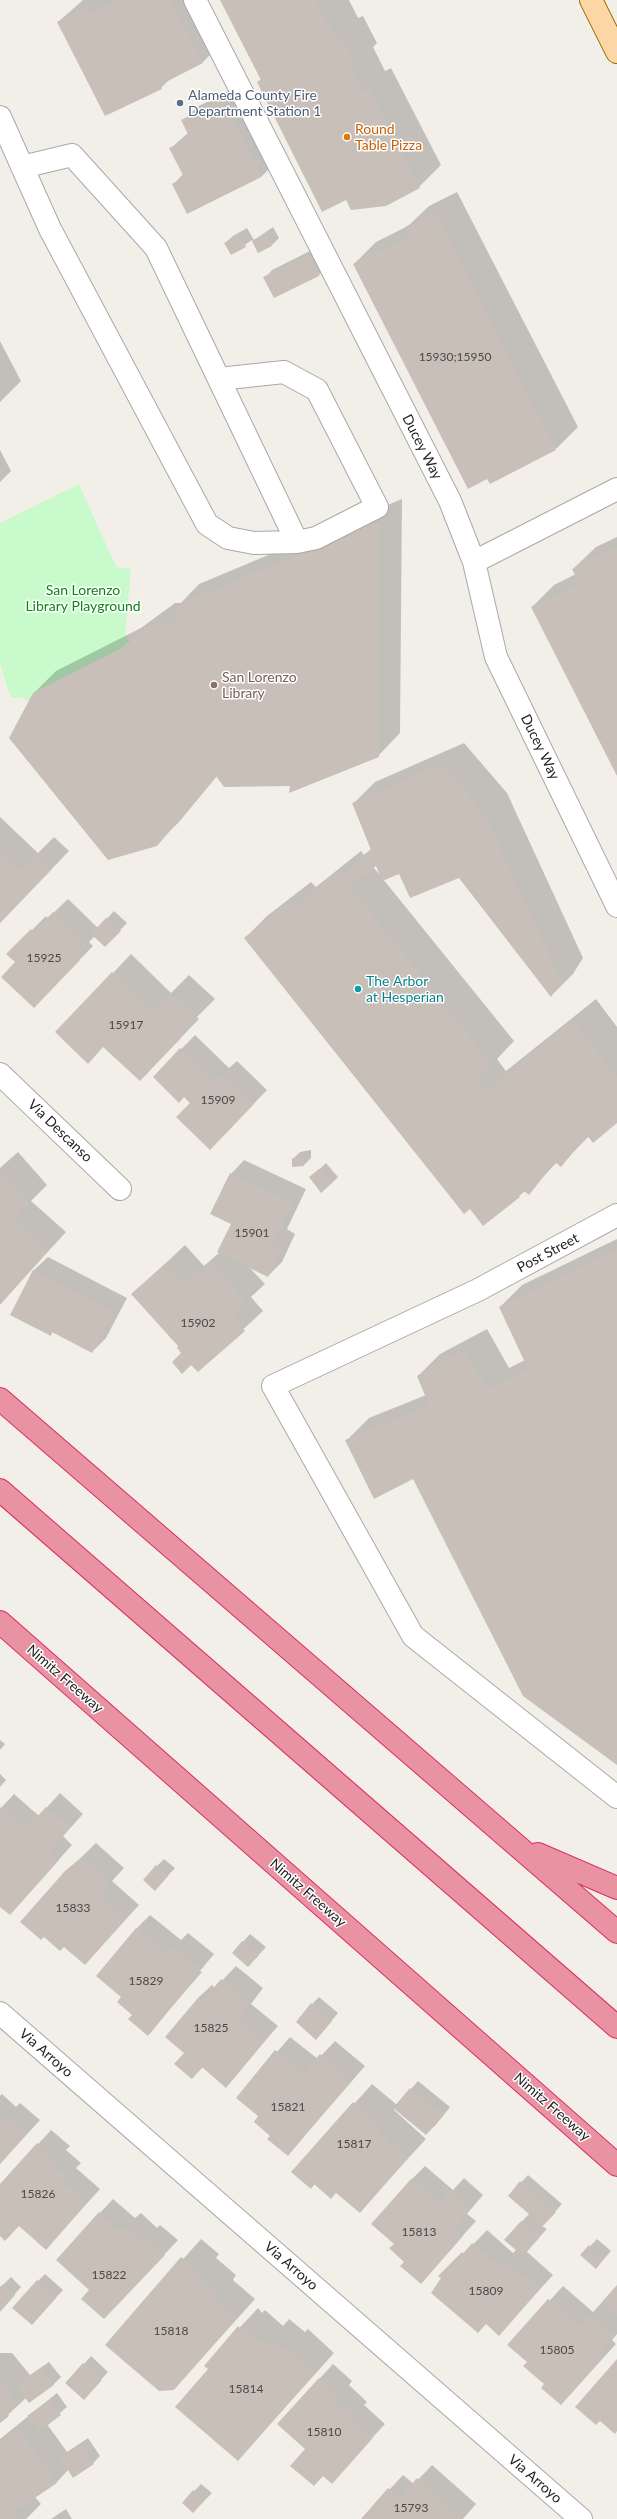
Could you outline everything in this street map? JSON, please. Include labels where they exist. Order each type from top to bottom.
[{"type":"highway","points":[[0,1399],[520,1846],[617,1932]]},
{"type":"highway","points":[[0,1490],[617,2027]]},
{"type":"highway","name":"Nimitz Freeway","points":[[0,1622],[617,2165]]},
{"type":"highway","points":[[520,1846],[617,1888]]},
{"type":"main road","points":[[591,0],[617,52]]},
{"type":"street","name":"Ducey Way","points":[[195,0],[446,494],[463,531],[474,562],[496,657],[615,898]]},
{"type":"street","points":[[0,117],[50,229],[207,524],[228,538],[254,543],[297,542],[316,538],[377,507],[317,390],[284,372],[219,379]]},
{"type":"street","points":[[22,167],[72,155],[156,248],[297,542]]},
{"type":"street","points":[[474,562],[617,489]]},
{"type":"street","name":"Via Descanso","points":[[0,1074],[120,1189]]},
{"type":"street","name":"Post Street","points":[[617,1215],[478,1290],[273,1386],[413,1636],[617,1797]]},
{"type":"street","name":"Via Arroyo","points":[[0,2013],[579,2518]]},
{"type":"green space","name":"San Lorenzo Library Playground","points":[[79,484],[116,567],[131,569],[125,634],[130,641],[118,650],[33,693],[29,701],[20,697],[11,698],[0,664],[0,523]]},
{"type":"building","points":[[120,0],[170,0],[203,63],[160,85],[162,89],[105,116],[57,22],[87,7],[91,14]]},
{"type":"building","points":[[220,0],[315,0],[336,39],[341,37],[356,66],[351,69],[363,93],[369,89],[420,188],[386,206],[351,210],[346,200],[322,212],[257,82],[261,80]]},
{"type":"building","points":[[222,100],[261,177],[187,214],[172,184],[184,177],[169,148],[190,138],[181,120]]},
{"type":"building","points":[[435,213],[556,450],[490,484],[487,479],[468,489],[353,264],[409,236],[405,227]]},
{"type":"building","points":[[266,233],[272,246],[258,253],[252,241]]},
{"type":"building","points":[[240,234],[246,247],[231,255],[224,243]]},
{"type":"building","points":[[308,255],[319,276],[274,298],[263,277]]},
{"type":"building","name":"San Lorenzo Library","points":[[380,520],[379,757],[289,793],[290,786],[224,787],[216,776],[157,846],[108,860],[9,738],[33,693],[118,650],[152,624],[176,624],[176,606]]},
{"type":"building","points":[[617,547],[617,776],[531,607],[579,583],[572,569]]},
{"type":"building","name":"The Arbor at Hesperian","points":[[442,764],[485,815],[561,981],[551,997],[459,878],[410,898],[399,874],[382,881],[376,866],[350,887],[492,1064],[474,1079],[484,1092],[573,1021],[617,1077],[617,1123],[593,1143],[587,1135],[561,1167],[555,1162],[529,1195],[521,1189],[516,1192],[520,1197],[483,1226],[470,1209],[464,1214],[244,938],[289,903],[293,908],[338,872],[341,876],[372,852],[352,803]]},
{"type":"building","points":[[0,853],[19,871],[35,855],[51,870],[0,923]]},
{"type":"building","points":[[53,912],[87,944],[76,957],[80,960],[34,1008],[1,977],[15,962],[6,954],[31,929],[34,932]]},
{"type":"building","points":[[106,918],[121,931],[105,947],[91,934]]},
{"type":"building","points":[[112,972],[152,1011],[170,993],[197,1018],[179,1036],[181,1038],[140,1081],[103,1047],[88,1064],[55,1032]]},
{"type":"building","points":[[180,1048],[215,1081],[222,1074],[254,1104],[210,1150],[176,1117],[190,1103],[184,1097],[179,1103],[153,1077]]},
{"type":"building","points":[[304,1157],[304,1166],[292,1167],[292,1158]]},
{"type":"building","points":[[319,1169],[331,1184],[321,1193],[309,1177]]},
{"type":"building","points":[[0,1171],[29,1204],[12,1220],[48,1251],[0,1305]]},
{"type":"building","points":[[230,1173],[293,1203],[273,1243],[282,1248],[268,1277],[217,1252],[231,1224],[210,1214]]},
{"type":"building","points":[[617,1249],[617,1765],[523,1696],[413,1479],[374,1499],[345,1440],[429,1405],[417,1376],[465,1350],[487,1389],[528,1369],[499,1307]]},
{"type":"building","points":[[210,1262],[247,1303],[233,1316],[245,1331],[198,1372],[191,1365],[182,1374],[172,1362],[181,1353],[177,1348],[178,1346],[131,1294],[166,1263],[184,1284]]},
{"type":"building","points":[[33,1270],[114,1312],[92,1353],[52,1332],[51,1336],[10,1315]]},
{"type":"building","points":[[0,1807],[25,1830],[46,1807],[70,1828],[50,1851],[59,1860],[10,1915],[0,1907]]},
{"type":"building","points":[[82,1857],[111,1882],[99,1896],[126,1919],[85,1965],[64,1947],[60,1951],[44,1937],[41,1940],[20,1922],[65,1871]]},
{"type":"building","points":[[156,1865],[168,1876],[155,1891],[143,1880]]},
{"type":"building","points":[[136,1928],[167,1953],[174,1946],[201,1968],[187,1985],[189,1986],[148,2036],[128,2019],[132,2015],[117,2002],[121,1997],[96,1976]]},
{"type":"building","points":[[242,1941],[259,1955],[248,1967],[232,1953]]},
{"type":"building","points":[[221,1979],[250,2003],[238,2018],[265,2041],[226,2088],[202,2067],[192,2079],[174,2064],[184,2053],[165,2037],[198,1998],[202,2002]]},
{"type":"building","points":[[311,2003],[332,2021],[316,2040],[296,2022]]},
{"type":"building","points":[[275,2050],[304,2073],[320,2054],[351,2080],[288,2156],[267,2139],[270,2136],[254,2122],[258,2116],[236,2098]]},
{"type":"building","points":[[410,2088],[444,2115],[426,2135],[393,2108]]},
{"type":"building","points":[[353,2102],[380,2125],[376,2129],[408,2158],[360,2213],[336,2193],[331,2199],[314,2184],[311,2189],[291,2172]]},
{"type":"building","points":[[6,2116],[26,2134],[0,2164],[0,2118],[2,2121]]},
{"type":"building","points":[[37,2143],[57,2160],[53,2165],[68,2178],[63,2183],[87,2203],[46,2250],[19,2226],[5,2241],[0,2236],[0,2184]]},
{"type":"building","points":[[411,2179],[439,2203],[450,2191],[470,2209],[454,2228],[463,2236],[421,2284],[400,2266],[404,2262],[389,2248],[394,2244],[371,2224]]},
{"type":"building","points":[[520,2181],[556,2212],[543,2226],[508,2196]]},
{"type":"building","points":[[99,2212],[121,2232],[126,2226],[143,2241],[146,2238],[165,2255],[104,2319],[81,2299],[89,2290],[56,2260]]},
{"type":"building","points":[[521,2221],[540,2237],[523,2256],[504,2240]]},
{"type":"building","points":[[472,2243],[499,2266],[505,2259],[540,2289],[499,2336],[486,2324],[478,2333],[431,2293],[441,2278],[438,2276],[448,2266],[451,2268]]},
{"type":"building","points":[[589,2245],[604,2259],[596,2269],[580,2255]]},
{"type":"building","points":[[181,2257],[201,2274],[198,2278],[218,2295],[215,2299],[237,2318],[174,2390],[159,2391],[105,2345]]},
{"type":"building","points":[[37,2280],[56,2298],[32,2325],[12,2308]]},
{"type":"building","points":[[3,2284],[15,2295],[0,2312],[0,2287]]},
{"type":"building","points":[[617,2285],[617,2315],[602,2302]]},
{"type":"building","points":[[548,2299],[579,2326],[589,2314],[615,2336],[598,2354],[603,2358],[561,2405],[541,2388],[544,2384],[523,2366],[527,2362],[507,2345]]},
{"type":"building","points":[[238,2326],[243,2331],[245,2328],[264,2344],[270,2337],[286,2350],[288,2347],[316,2372],[238,2461],[175,2407],[208,2369],[204,2366]]},
{"type":"building","points":[[617,2359],[617,2431],[615,2434],[600,2421],[596,2425],[575,2407]]},
{"type":"building","points":[[83,2363],[102,2380],[84,2400],[65,2383]]},
{"type":"building","points":[[41,2368],[54,2385],[29,2403],[16,2386]]},
{"type":"building","points":[[319,2378],[339,2396],[336,2400],[354,2416],[350,2419],[372,2439],[332,2484],[323,2476],[314,2486],[290,2466],[305,2449],[277,2424]]},
{"type":"building","points":[[0,2380],[18,2403],[7,2412],[9,2416],[0,2423]]},
{"type":"building","points":[[49,2400],[61,2415],[40,2431],[27,2416]]},
{"type":"building","points":[[18,2429],[57,2483],[14,2512],[19,2519],[0,2519],[0,2443]]},
{"type":"building","points":[[81,2445],[94,2464],[73,2478],[60,2458]]},
{"type":"building","points":[[417,2478],[463,2519],[361,2519],[388,2488],[400,2498]]},
{"type":"building","points":[[193,2490],[205,2500],[193,2513],[182,2503]]},
{"type":"place","name":"Alameda County Fire Department Station 1","points":[[180,103]]},
{"type":"place","name":"Round Table Pizza","points":[[347,137]]},
{"type":"place","name":"San Lorenzo Library","points":[[214,685]]},
{"type":"place","name":"The Arbor at Hesperian","points":[[358,989]]}]
